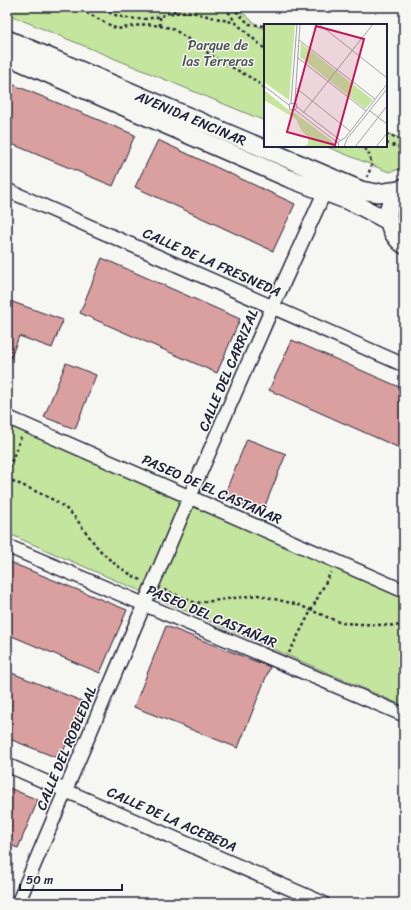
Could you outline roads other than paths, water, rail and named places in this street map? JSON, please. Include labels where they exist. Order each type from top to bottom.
[{"type":"street","name":"AVENIDA ENCINAR","points":[[7,39],[362,190],[377,193],[402,188]]},
{"type":"street","name":"AVENIDA ENCINAR","points":[[7,56],[288,178],[325,191],[375,213],[388,221]]},
{"type":"street","points":[[402,188],[393,199],[388,210],[388,221],[392,232],[398,241],[404,245]]},
{"type":"street","name":"CALLE DE LA FRESNEDA","points":[[7,190],[404,365]]},
{"type":"street","name":"CALLE DEL CARRIZAL","points":[[153,586],[190,496],[325,191]]},
{"type":"street","name":"PASEO DE EL CASTAÑAR","points":[[7,417],[404,591]]},
{"type":"street","name":"PASEO DEL CASTAÑAR","points":[[7,546],[404,715]]},
{"type":"street","name":"CALLE DEL ROBLEDAL","points":[[18,903],[153,586]]},
{"type":"street","name":"CALLE DE LA ACEBEDA","points":[[7,765],[323,903]]},
{"type":"park label","name":"Parque de las Terreras","points":[[218,54]]}]
